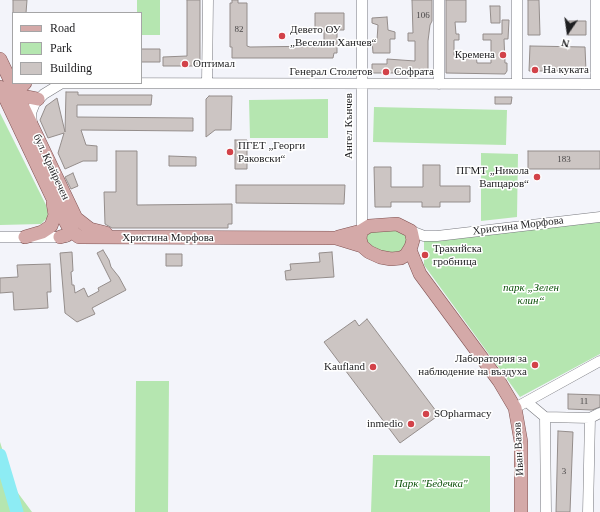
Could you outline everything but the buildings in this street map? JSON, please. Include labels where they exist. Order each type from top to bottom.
[{"type":"main road","points":[[0,59],[12,81]]},
{"type":"main road","points":[[14,85],[38,99]]},
{"type":"main road","points":[[14,85],[26,128]]},
{"type":"main road","name":"бул. Крайречен","points":[[0,87],[26,128],[74,215],[81,223],[94,230],[134,238]]},
{"type":"main road","name":"бул. Крайречен","points":[[26,128],[52,197],[70,235]]},
{"type":"main road","points":[[25,237],[46,230],[53,222],[55,210],[52,197]]},
{"type":"main road","points":[[70,235],[74,215]]},
{"type":"main road","points":[[380,224],[397,224],[411,232],[413,240],[411,248],[406,255],[395,259],[374,255],[362,246],[360,239],[361,230],[380,224]]},
{"type":"main road","name":"Христина Морфова","points":[[336,238],[361,230]]},
{"type":"main road","name":"Христина Морфова","points":[[70,235],[134,238],[336,238],[362,246]]},
{"type":"main road","name":"Иван Вазов","points":[[411,248],[420,274],[499,381],[515,408],[521,442],[521,512]]},
{"type":"main road","name":"Иван Вазов","points":[[395,259],[406,264],[420,274]]},
{"type":"street","points":[[207,83],[208,0]]},
{"type":"street","name":"Ангел Кънчев","points":[[361,230],[362,0]]},
{"type":"street","points":[[439,0],[439,84]]},
{"type":"street","points":[[517,0],[517,84]]},
{"type":"street","points":[[596,0],[598,84]]},
{"type":"street","name":"Генерал Столетов","points":[[142,83],[598,84]]},
{"type":"street","name":"Генерал Столетов","points":[[38,99],[60,84]]},
{"type":"street","points":[[26,128],[38,99]]},
{"type":"street","points":[[362,204],[368,218],[380,224]]},
{"type":"street","name":"Христина Морфова","points":[[411,232],[424,236],[437,236],[600,217]]},
{"type":"street","name":"Христина Морфова","points":[[0,237],[70,235]]},
{"type":"street","name":"Христина Морфова","points":[[411,248],[437,236]]},
{"type":"street","points":[[515,408],[600,361]]},
{"type":"street","points":[[527,402],[545,417],[590,418],[600,413]]},
{"type":"street","points":[[545,417],[546,512]]},
{"type":"street","points":[[588,512],[590,418]]},
{"type":"green space","points":[[137,0],[160,0],[160,35],[142,35],[142,12],[137,12]]},
{"type":"green space","points":[[328,99],[328,138],[250,138],[249,100]]},
{"type":"green space","points":[[374,107],[507,110],[506,145],[373,142]]},
{"type":"green space","points":[[0,113],[46,205],[48,213],[47,218],[41,224],[0,225]]},
{"type":"green space","points":[[481,153],[518,154],[517,217],[481,221]]},
{"type":"green space","name":"парк „Зелен клин“","points":[[600,216],[600,354],[520,397],[424,265],[424,241]]},
{"type":"green space","points":[[397,228],[403,231],[408,240],[405,250],[394,255],[372,249],[365,242],[367,233]]},
{"type":"green space","points":[[136,381],[169,381],[168,512],[135,512]]},
{"type":"green space","points":[[0,442],[15,489],[32,512],[0,512]]},
{"type":"green space","name":"Парк \"Бедечка\"","points":[[373,455],[490,456],[490,512],[371,512]]},
{"type":"waterway","points":[[0,455],[17,512]]},
{"type":"place","name":"Девето ОУ „Веселин Ханчев“","points":[[282,36]]},
{"type":"place","name":"Кремена","points":[[503,55]]},
{"type":"place","name":"Оптимал","points":[[185,64]]},
{"type":"place","name":"На куката","points":[[535,70]]},
{"type":"place","name":"Софрата","points":[[386,72]]},
{"type":"place","name":"ПГЕТ „Георги Раковски“","points":[[230,152]]},
{"type":"place","name":"ПГМТ „Никола Вапцаров“","points":[[537,177]]},
{"type":"place","name":"Тракийска гробница","points":[[425,255]]},
{"type":"place","name":"Лаборатория за наблюдение на въздуха","points":[[535,365]]},
{"type":"place","name":"Kaufland","points":[[373,367]]},
{"type":"place","name":"SOpharmacy","points":[[426,414]]},
{"type":"place","name":"inmedio","points":[[411,424]]}]
